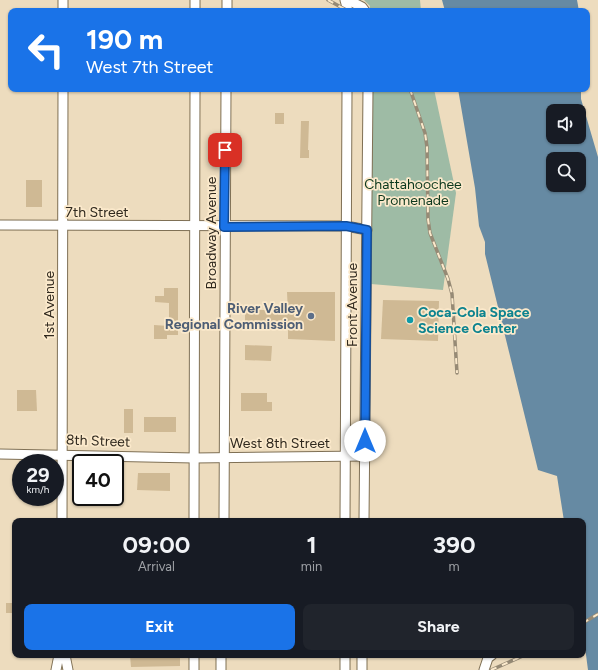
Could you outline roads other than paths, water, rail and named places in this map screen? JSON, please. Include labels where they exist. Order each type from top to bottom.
[{"type":"street","points":[[347,0],[363,8]]},
{"type":"street","name":"1st Avenue","points":[[62,454],[63,92]]},
{"type":"street","name":"Broadway Avenue","points":[[194,518],[195,92]]},
{"type":"street","name":"Broadway Avenue","points":[[224,518],[224,227],[226,92]]},
{"type":"street","name":"Front Avenue","points":[[345,518],[344,457],[347,92]]},
{"type":"street","name":"Front Avenue","points":[[364,518],[368,92]]},
{"type":"street","name":"7th Street","points":[[0,225],[224,227],[346,226],[367,230]]},
{"type":"street","name":"8th Street","points":[[0,454],[12,454]]},
{"type":"street","name":"8th Street","points":[[64,454],[194,458]]},
{"type":"street","name":"West 8th Street","points":[[194,458],[365,456]]},
{"type":"street","name":"1st Avenue","points":[[62,506],[62,518]]},
{"type":"street","points":[[56,670],[58,658]]},
{"type":"street","points":[[66,658],[68,670]]},
{"type":"street","points":[[194,658],[194,670]]},
{"type":"street","points":[[221,658],[221,670]]},
{"type":"street","points":[[345,658],[345,670]]},
{"type":"street","points":[[363,658],[365,669]]},
{"type":"street","points":[[484,670],[488,658]]},
{"type":"water","points":[[442,0],[577,0],[578,8],[444,8]]},
{"type":"water","points":[[459,92],[581,92],[582,104],[546,104],[546,144],[586,144],[586,116],[598,157],[598,670],[588,670],[586,655],[586,518],[564,518],[557,476],[538,470],[485,254],[485,242],[479,226],[475,188]]},
{"type":"railway","points":[[328,0],[343,8]]},
{"type":"railway","points":[[411,92],[425,133],[427,147],[428,219],[430,233],[448,279],[452,294],[457,373]]},
{"type":"railway","points":[[586,621],[598,614]]},
{"type":"railway","points":[[491,670],[518,658]]},
{"type":"place","name":"River Valley Regional Commission","points":[[311,316]]},
{"type":"place","name":"Coca-Cola Space Science Center","points":[[410,320]]},
{"type":"park label","name":"Chattahoochee Promenade","points":[[413,192]]}]
